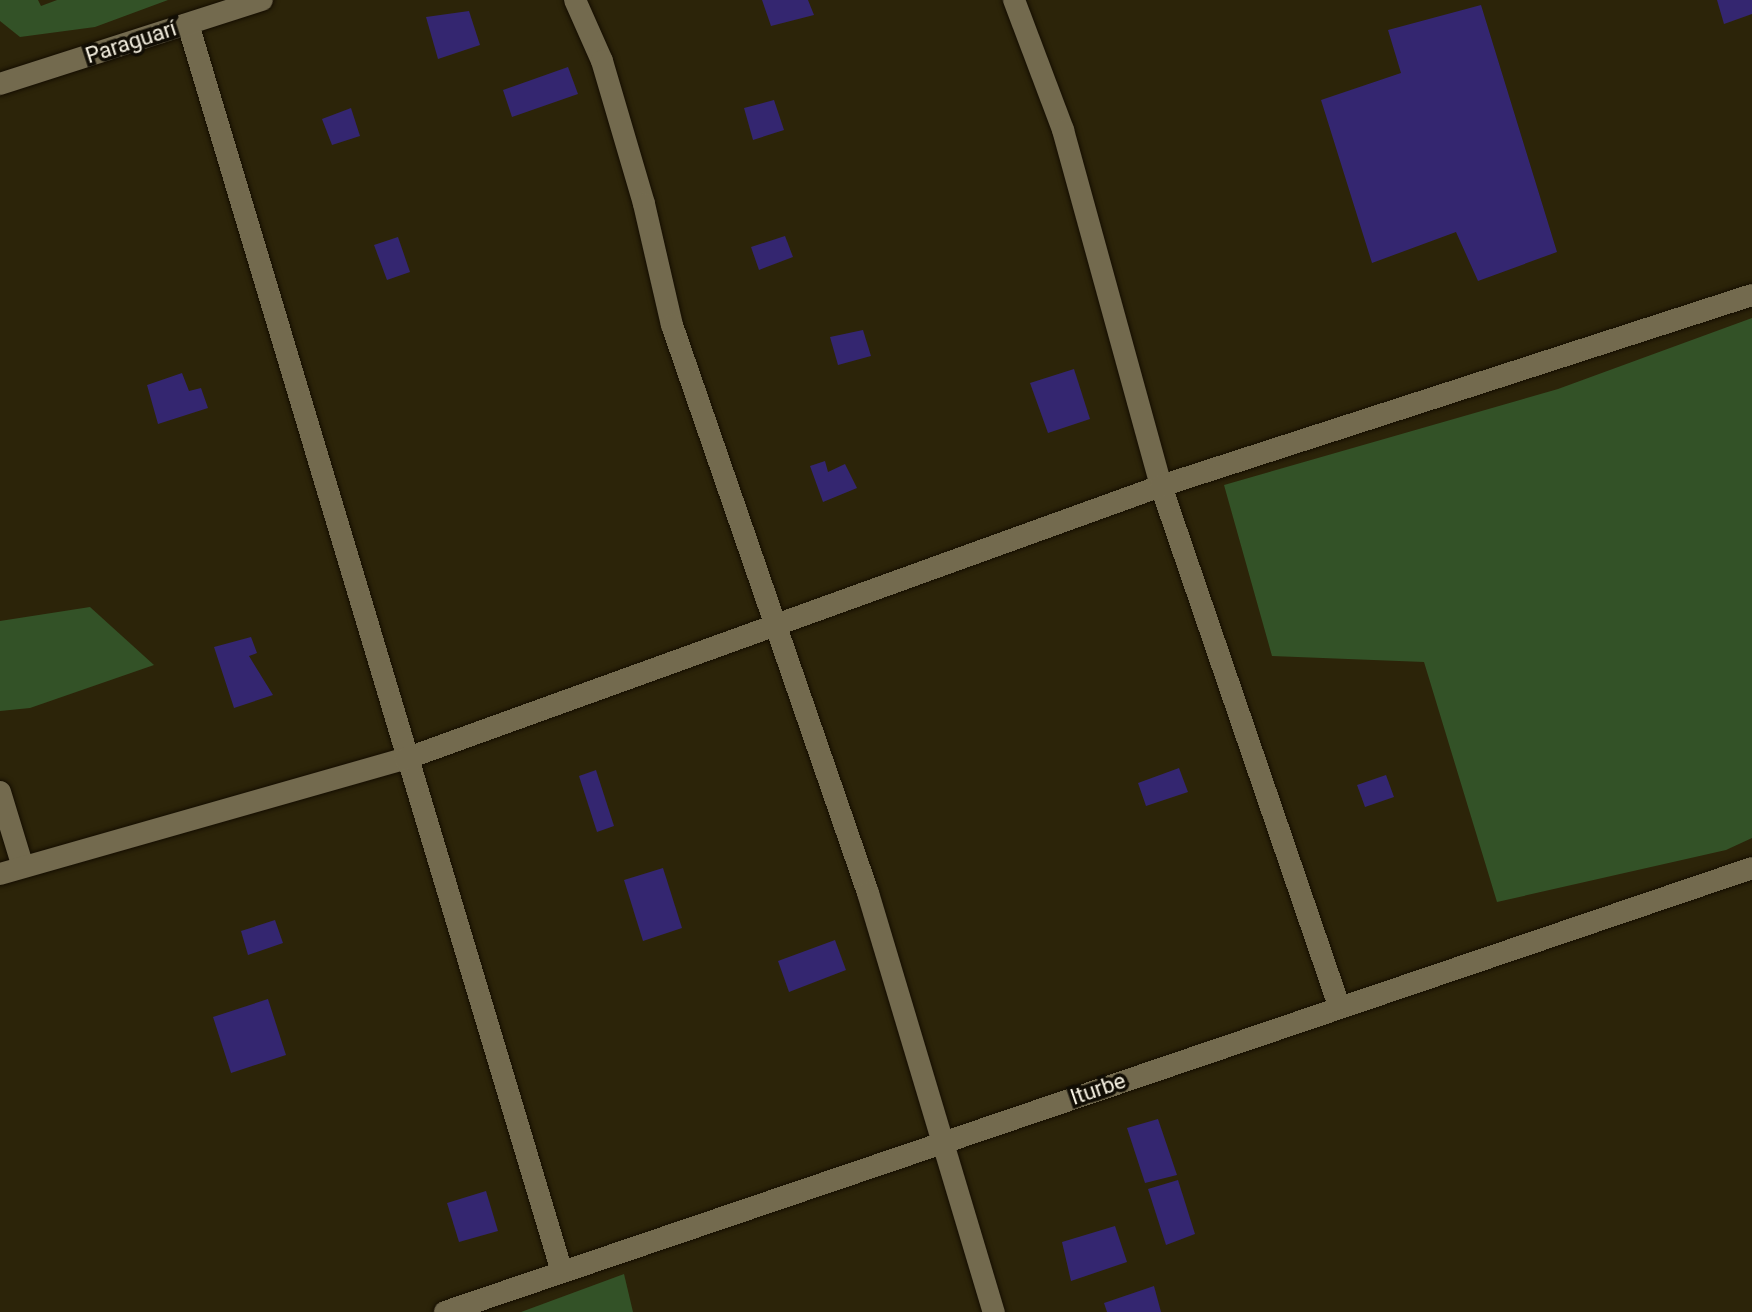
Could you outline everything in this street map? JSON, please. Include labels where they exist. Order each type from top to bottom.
[{"type":"street","name":"Paraguarí","points":[[0,84],[262,0]]},
{"type":"street","points":[[575,0],[602,61],[640,189],[672,325],[868,893],[994,1312]]},
{"type":"street","points":[[1014,0],[1063,130],[1161,486],[1339,1006]]},
{"type":"street","points":[[188,24],[405,759],[562,1272]]},
{"type":"street","points":[[0,874],[405,759],[1161,486],[1752,295]]},
{"type":"street","points":[[0,792],[23,867]]},
{"type":"street","name":"Iturbe","points":[[445,1312],[1752,868]]},
{"type":"green space","points":[[0,0],[38,0],[41,6],[57,0],[168,0],[95,27],[20,37],[0,21]]},
{"type":"green space","points":[[1752,318],[1752,838],[1726,850],[1497,902],[1424,662],[1272,656],[1224,485],[1558,389]]},
{"type":"green space","points":[[90,607],[154,665],[30,708],[0,711],[0,621]]},
{"type":"green space","points":[[624,1274],[633,1312],[521,1312]]},
{"type":"building","points":[[762,0],[808,0],[814,15],[771,26]]},
{"type":"building","points":[[1717,0],[1752,0],[1752,14],[1724,24]]},
{"type":"building","points":[[1481,5],[1557,252],[1478,281],[1456,232],[1372,263],[1321,100],[1401,73],[1388,30]]},
{"type":"building","points":[[469,11],[480,45],[438,59],[426,17]]},
{"type":"building","points":[[568,67],[578,94],[512,117],[503,90]]},
{"type":"building","points":[[774,100],[784,130],[753,140],[744,108]]},
{"type":"building","points":[[351,108],[360,136],[332,145],[322,119]]},
{"type":"building","points":[[785,236],[793,257],[759,270],[751,247]]},
{"type":"building","points":[[398,237],[410,272],[387,280],[374,245]]},
{"type":"building","points":[[863,330],[871,356],[838,365],[830,337]]},
{"type":"building","points":[[1074,369],[1090,419],[1048,433],[1030,383]]},
{"type":"building","points":[[182,373],[189,391],[201,388],[208,408],[158,424],[147,385]]},
{"type":"building","points":[[825,461],[828,472],[845,464],[857,488],[823,502],[810,466]]},
{"type":"building","points":[[251,637],[257,653],[249,656],[273,695],[234,708],[214,647]]},
{"type":"building","points":[[1179,768],[1188,792],[1146,806],[1138,783]]},
{"type":"building","points":[[596,770],[614,826],[597,832],[579,776]]},
{"type":"building","points":[[1386,775],[1394,797],[1365,807],[1357,785]]},
{"type":"building","points":[[663,868],[682,928],[643,941],[624,880]]},
{"type":"building","points":[[275,920],[283,943],[248,955],[241,931]]},
{"type":"building","points":[[835,940],[846,970],[789,992],[778,961]]},
{"type":"building","points":[[268,999],[286,1055],[231,1073],[213,1017]]},
{"type":"building","points":[[1158,1119],[1177,1175],[1145,1183],[1127,1128]]},
{"type":"building","points":[[1178,1180],[1195,1234],[1166,1245],[1148,1189]]},
{"type":"building","points":[[486,1191],[498,1231],[459,1242],[447,1203]]},
{"type":"building","points":[[1115,1226],[1127,1262],[1071,1281],[1062,1242]]},
{"type":"building","points":[[1154,1286],[1161,1312],[1107,1312],[1104,1303]]}]
